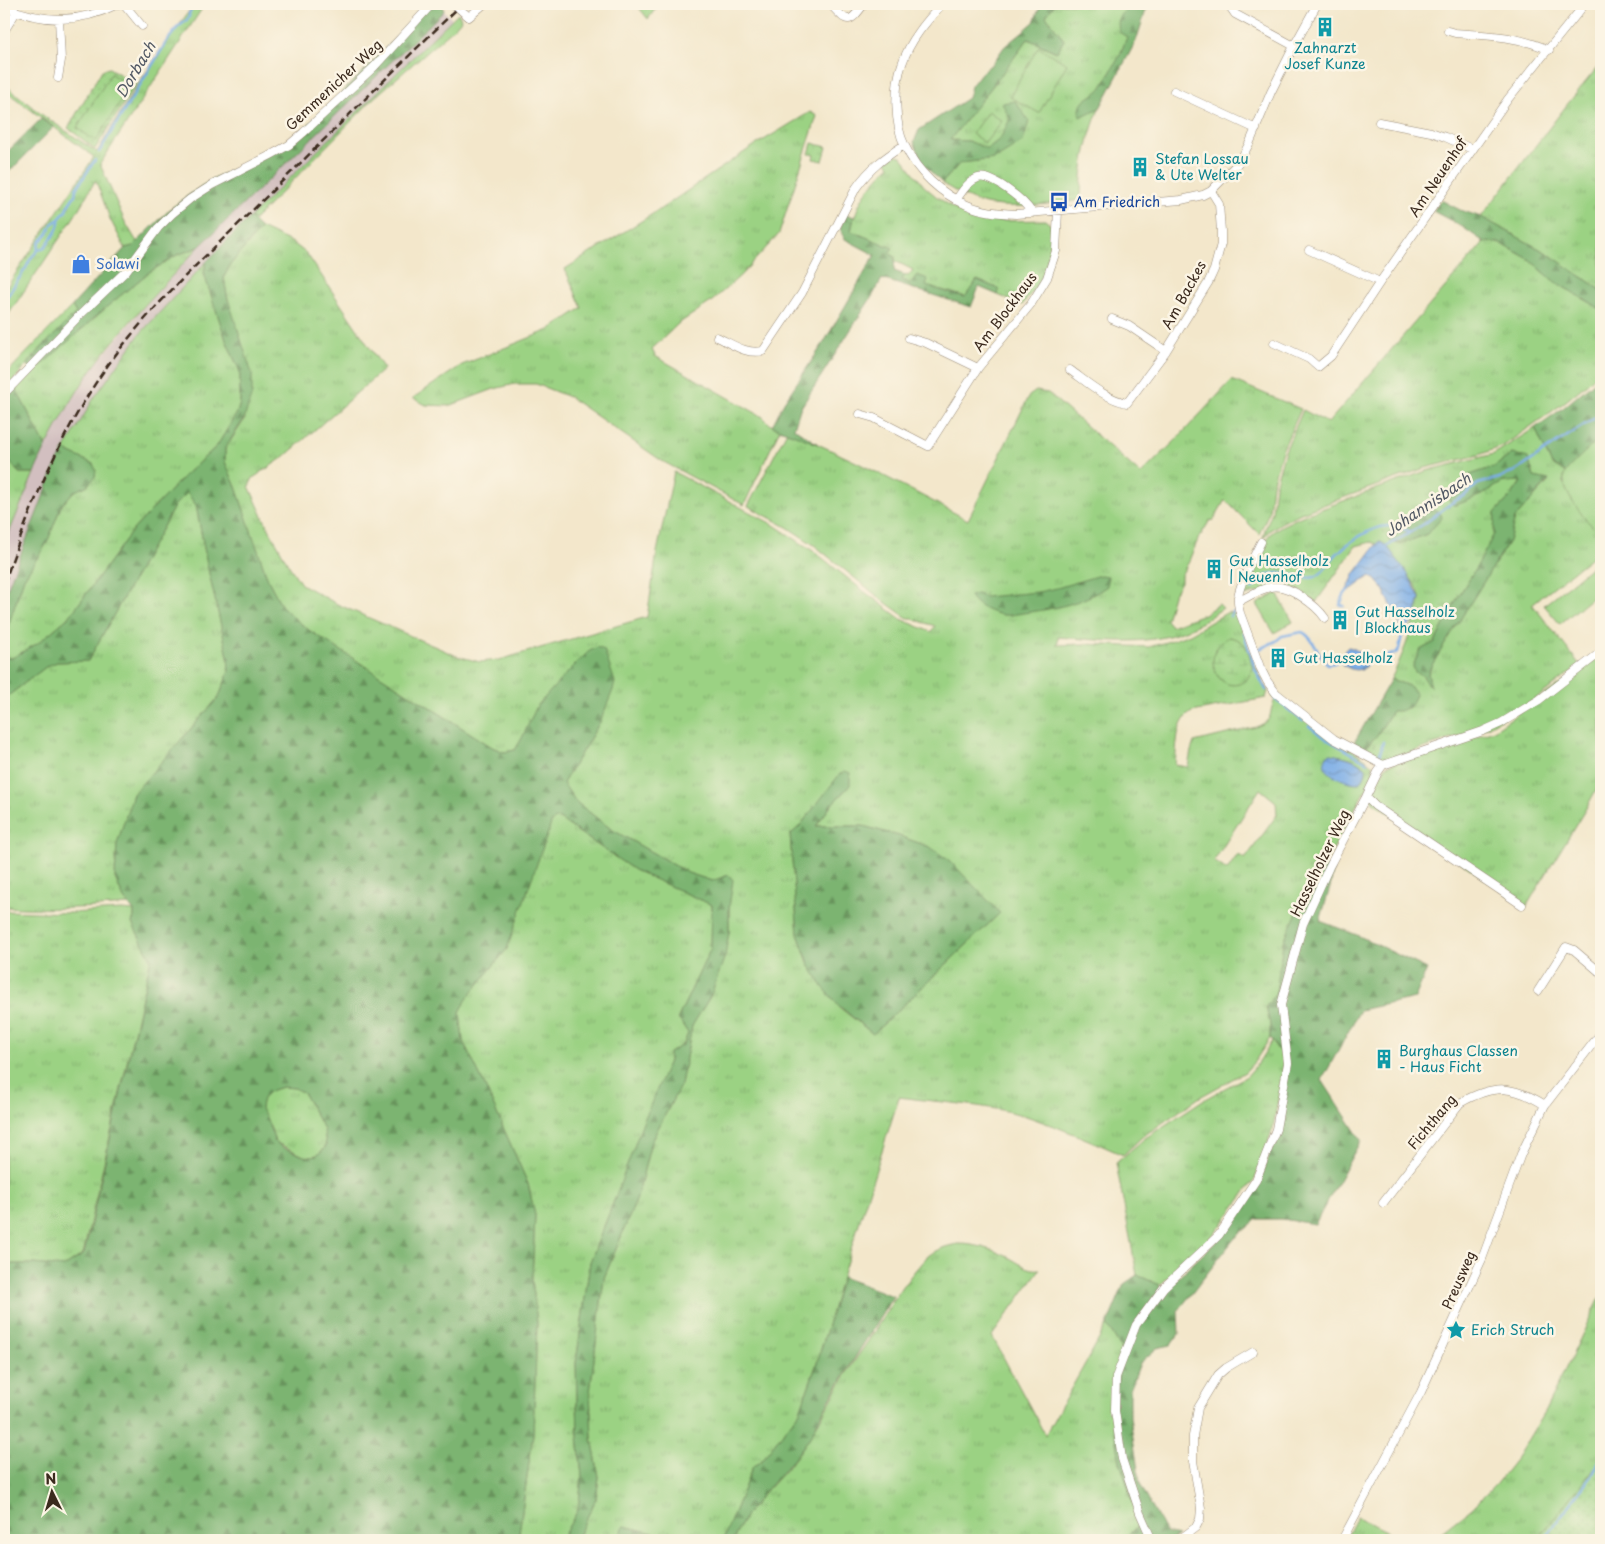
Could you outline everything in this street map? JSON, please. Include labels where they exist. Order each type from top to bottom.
[{"type":"street","points":[[4,7],[16,12],[59,19],[84,18],[118,4]]},
{"type":"street","points":[[124,4],[142,26]]},
{"type":"street","name":"Gemmenicher Weg","points":[[4,394],[79,316],[126,271],[158,228],[172,214],[190,199],[212,185],[269,156],[304,133],[374,67],[432,4]]},
{"type":"street","points":[[454,4],[469,17],[484,4]]},
{"type":"street","points":[[830,4],[843,18],[849,20],[854,17],[864,4]]},
{"type":"street","points":[[942,4],[920,30],[902,64],[896,100],[897,115],[904,145],[923,174],[940,189],[956,200],[980,210],[998,213],[1032,213],[1181,200],[1203,195],[1211,191],[1240,161],[1271,92],[1317,4]]},
{"type":"street","points":[[1228,4],[1235,14],[1294,46]]},
{"type":"street","name":"Am Neuenhof","points":[[1274,343],[1309,360],[1318,367],[1332,356],[1380,282],[1508,98],[1585,4]]},
{"type":"street","points":[[95,5],[98,13]]},
{"type":"street","points":[[4,31],[16,12]]},
{"type":"street","points":[[58,78],[60,60],[59,19]]},
{"type":"street","points":[[1448,31],[1515,38],[1534,43],[1549,50]]},
{"type":"street","points":[[1174,91],[1256,129]]},
{"type":"street","points":[[1379,122],[1431,132],[1472,150]]},
{"type":"street","points":[[717,337],[747,352],[756,353],[763,351],[802,293],[856,188],[880,161],[904,145]]},
{"type":"street","points":[[956,200],[968,184],[979,178],[987,178],[1020,198],[1032,213]]},
{"type":"street","name":"Am Backes","points":[[1070,370],[1101,392],[1117,401],[1127,403],[1166,351],[1208,283],[1221,244],[1218,204],[1211,191]]},
{"type":"street","name":"Am Blockhaus","points":[[860,414],[874,418],[928,446],[978,368],[1031,304],[1047,278],[1056,251],[1058,211]]},
{"type":"street","points":[[1309,250],[1380,282]]},
{"type":"street","name":"Am Backes","points":[[1112,319],[1129,326],[1166,351]]},
{"type":"street","name":"Am Blockhaus","points":[[909,338],[926,343],[978,368]]},
{"type":"street","points":[[1261,542],[1241,587],[1238,602],[1240,613],[1266,681],[1276,693],[1334,739],[1383,765],[1483,731],[1501,723],[1539,700],[1601,652]]},
{"type":"street","points":[[1238,602],[1269,587],[1282,586],[1292,590],[1314,606],[1325,618]]},
{"type":"street","name":"Hasselholzer Weg","points":[[1152,1540],[1122,1459],[1115,1412],[1116,1377],[1136,1325],[1164,1288],[1219,1235],[1256,1180],[1276,1129],[1288,1063],[1281,1005],[1303,924],[1329,866],[1383,765]]},
{"type":"street","name":"Hasselholzer Weg","points":[[1366,797],[1375,806],[1522,905]]},
{"type":"street","points":[[1538,991],[1566,947],[1574,950],[1601,973]]},
{"type":"street","name":"Preusweg","points":[[1342,1540],[1421,1392],[1482,1259],[1521,1154],[1546,1105],[1601,1033]]},
{"type":"street","name":"Fichthang","points":[[1383,1203],[1460,1103],[1474,1095],[1490,1090],[1508,1089],[1528,1095],[1546,1105]]},
{"type":"street","points":[[1179,1540],[1196,1527],[1202,1508],[1193,1462],[1193,1436],[1198,1408],[1218,1375],[1226,1368],[1254,1352]]},
{"type":"shaded area","points":[[444,11],[452,19],[206,262],[140,334],[94,398],[54,469],[4,597],[4,545],[12,522],[64,412],[95,365],[148,302],[199,247]]},
{"type":"green space","points":[[194,4],[205,4],[100,164],[125,222],[137,242],[133,246],[125,248],[110,219],[95,181],[74,217],[4,321],[4,288],[6,288],[94,157],[15,98],[4,89],[4,84],[41,114],[97,152],[138,84]]},
{"type":"green space","points":[[428,4],[442,4],[444,11],[199,247],[177,255],[148,273],[38,368],[32,371],[27,365],[76,313],[72,306],[125,248],[133,246],[171,208],[193,192],[214,178],[266,155],[286,143],[306,127],[367,68]]},
{"type":"green space","points":[[636,4],[659,4],[648,19]]},
{"type":"green space","points":[[1041,4],[1055,4],[1046,16],[1064,40],[1057,52],[1028,39],[950,140],[969,141],[987,149],[1000,139],[1010,119],[1002,103],[1015,101],[1029,121],[1023,142],[995,159],[960,163],[942,183],[924,165],[914,142],[919,130],[968,98],[971,86],[981,73],[993,63],[1004,47],[1034,22]]},
{"type":"green space","points":[[1055,4],[1146,4],[1115,70],[1090,133],[1086,148],[1081,200],[1036,205],[1002,206],[985,204],[966,197],[942,183],[960,163],[995,159],[1011,119],[1000,139],[986,150],[969,141],[949,140],[1028,39],[1056,52],[1064,40],[1046,16]]},
{"type":"green space","points":[[1135,4],[1148,4],[1136,41],[1100,108],[1080,117],[1081,105],[1102,87],[1119,57],[1127,37],[1119,32],[1119,17]]},
{"type":"green space","points":[[458,13],[461,20],[453,29],[375,97],[253,221],[251,216]]},
{"type":"green space","points":[[1038,47],[1067,64],[1039,113],[1010,97]]},
{"type":"green space","points":[[1601,63],[1601,290],[1547,253],[1481,217]]},
{"type":"green space","points":[[109,68],[136,84],[95,149],[68,128],[102,70]]},
{"type":"green space","points":[[111,74],[130,86],[96,141],[77,128]]},
{"type":"green space","points":[[988,111],[1002,121],[985,143],[972,134]]},
{"type":"green space","points":[[810,112],[817,116],[779,234],[740,276],[711,302],[678,324],[652,349],[655,356],[763,417],[772,426],[780,429],[744,505],[662,461],[569,397],[536,384],[515,384],[494,389],[449,406],[426,405],[413,398],[462,365],[549,330],[582,308],[565,269],[662,208],[749,149]]},
{"type":"green space","points":[[41,119],[54,127],[4,177],[4,155]]},
{"type":"green space","points":[[812,143],[827,147],[823,161],[813,159],[814,155],[809,154]]},
{"type":"green space","points":[[896,155],[901,156],[924,186],[955,209],[987,219],[1002,221],[1045,220],[1051,225],[1050,248],[1045,268],[1036,286],[1022,305],[998,295],[999,289],[977,280],[966,297],[910,284],[902,280],[905,275],[908,276],[913,270],[895,261],[895,257],[889,253],[892,248],[851,231],[853,221],[864,195],[890,166],[887,161]]},
{"type":"green space","points":[[1441,200],[1460,210],[1481,217],[1547,253],[1601,290],[1601,311],[1596,306],[1555,282],[1529,259],[1500,243],[1484,242],[1461,226],[1433,211]]},
{"type":"green space","points":[[846,214],[854,217],[851,231],[893,248],[889,253],[895,257],[894,271],[905,275],[902,280],[910,284],[917,275],[928,279],[926,286],[965,297],[977,280],[999,289],[998,295],[979,287],[971,307],[882,279],[800,409],[794,428],[818,444],[772,426],[784,402],[823,344],[875,255],[845,239],[840,228]]},
{"type":"green space","points":[[251,216],[253,221],[261,228],[230,265],[224,277],[227,296],[252,374],[252,394],[244,419],[225,448],[225,462],[236,487],[268,580],[281,605],[310,631],[492,747],[504,752],[515,750],[537,706],[563,677],[588,652],[597,647],[604,650],[615,682],[613,690],[600,722],[563,783],[576,802],[611,829],[688,873],[712,881],[729,875],[733,880],[725,956],[711,995],[692,1026],[681,1084],[651,1142],[637,1198],[604,1278],[590,1392],[592,1438],[599,1477],[596,1499],[576,1540],[559,1540],[564,1535],[578,1510],[582,1477],[578,1435],[576,1363],[590,1262],[642,1125],[669,1061],[669,1053],[684,1044],[688,1033],[678,1018],[711,948],[712,905],[634,870],[558,818],[552,821],[507,949],[468,997],[460,1012],[463,1041],[528,1184],[535,1215],[532,1279],[537,1323],[533,1435],[518,1540],[4,1540],[4,1264],[64,1267],[84,1254],[151,959],[132,923],[134,911],[124,899],[115,878],[117,844],[133,794],[219,697],[229,671],[228,656],[208,569],[196,505],[187,493],[175,505],[88,661],[57,662],[47,666],[4,699],[4,657],[12,658],[38,643],[70,616],[132,531],[184,476],[217,446],[237,413],[240,403],[240,372],[226,340],[204,274],[206,262]],"holes":[[[282,1087],[295,1088],[304,1094],[324,1130],[326,1145],[317,1155],[306,1157],[275,1142],[261,1109],[264,1097],[269,1092]]]},
{"type":"green space","points":[[261,228],[293,243],[307,254],[384,369],[284,457],[253,478],[249,486],[288,564],[301,584],[337,604],[457,656],[480,662],[499,660],[647,617],[657,552],[674,472],[774,525],[816,553],[901,619],[931,632],[935,626],[906,617],[814,545],[787,527],[748,506],[787,431],[856,462],[968,520],[1029,396],[1036,391],[1048,393],[1141,474],[1232,380],[1301,409],[1282,451],[1272,484],[1269,512],[1259,534],[1225,500],[1213,521],[1210,520],[1200,535],[1190,560],[1181,575],[1181,582],[1173,595],[1166,620],[1171,626],[1204,614],[1219,604],[1223,608],[1192,628],[1155,639],[1106,641],[1058,637],[1056,645],[1084,644],[1149,647],[1190,634],[1228,612],[1237,615],[1257,669],[1268,691],[1266,698],[1192,712],[1186,716],[1178,736],[1175,765],[1188,767],[1194,742],[1256,727],[1269,719],[1275,700],[1273,694],[1373,766],[1374,774],[1366,791],[1325,864],[1319,866],[1279,974],[1276,993],[1266,1007],[1270,1024],[1270,1038],[1255,1061],[1245,1072],[1200,1097],[1142,1137],[1123,1155],[1029,1117],[997,1109],[899,1097],[817,1363],[800,1411],[760,1462],[753,1466],[723,1540],[682,1540],[624,1526],[618,1540],[576,1540],[596,1499],[599,1477],[592,1438],[590,1392],[604,1278],[637,1198],[651,1142],[681,1084],[692,1026],[711,995],[729,932],[729,875],[712,881],[688,873],[611,829],[576,802],[563,783],[600,722],[521,740],[515,750],[504,752],[492,747],[310,631],[281,605],[268,580],[236,487],[225,462],[225,449],[245,419],[236,327],[227,296],[224,277],[230,265]],"holes":[[[1331,754],[1350,758],[1363,765],[1366,772],[1361,781],[1348,781],[1328,772]],[[850,785],[833,803],[816,826],[863,826],[930,847],[1000,913],[873,1034],[839,1007],[809,965],[798,934],[790,835]],[[1260,789],[1276,802],[1277,815],[1245,859],[1238,854],[1227,870],[1214,861]]]},
{"type":"green space","points":[[1484,242],[1500,243],[1529,259],[1555,282],[1596,306],[1601,311],[1601,370],[1561,405],[1503,446],[1479,455],[1425,468],[1301,513],[1281,523],[1269,531],[1263,538],[1272,512],[1275,485],[1285,451],[1303,410],[1328,423]]},
{"type":"green space","points":[[199,247],[132,319],[107,349],[75,395],[46,447],[15,387],[148,273],[177,255]]},
{"type":"green space","points":[[206,262],[204,274],[226,340],[240,372],[240,403],[237,413],[217,446],[184,476],[132,531],[70,616],[38,643],[12,658],[4,657],[4,638],[24,578],[47,543],[61,506],[73,492],[88,485],[93,464],[64,450],[94,398],[140,334]]},
{"type":"green space","points":[[72,306],[76,313],[44,345],[11,383],[4,388],[4,376]]},
{"type":"green space","points":[[1601,376],[1601,437],[1565,472],[1552,465],[1535,428],[1563,408]]},
{"type":"green space","points":[[15,387],[46,447],[34,473],[19,473],[4,455],[4,398]]},
{"type":"green space","points":[[1535,428],[1552,465],[1565,472],[1563,482],[1572,500],[1601,535],[1601,553],[1599,551],[1532,604],[1580,665],[1537,698],[1487,727],[1382,761],[1362,751],[1378,734],[1392,711],[1411,687],[1391,679],[1406,645],[1420,599],[1415,584],[1403,568],[1379,541],[1376,544],[1371,542],[1356,546],[1316,602],[1288,586],[1243,596],[1242,590],[1263,543],[1271,533],[1281,526],[1302,516],[1426,471],[1494,454]],"holes":[[[1512,454],[1532,469],[1534,477],[1549,481],[1515,518],[1509,541],[1430,668],[1428,674],[1430,686],[1422,675],[1415,671],[1413,666],[1420,650],[1435,642],[1494,534],[1495,513],[1511,496],[1522,480],[1503,482],[1481,495],[1456,505],[1467,476],[1494,467]],[[1411,515],[1427,534],[1401,544],[1402,522]]]},
{"type":"green space","points":[[1601,437],[1601,535],[1576,506],[1570,497],[1564,480],[1567,470]]},
{"type":"green space","points":[[64,450],[93,464],[96,470],[95,477],[88,485],[73,492],[61,506],[47,543],[24,578],[4,638],[4,597],[54,469]]},
{"type":"green space","points":[[1512,454],[1528,458],[1534,477],[1549,480],[1515,518],[1509,541],[1430,668],[1428,674],[1431,687],[1422,675],[1415,672],[1413,666],[1420,650],[1435,642],[1494,534],[1495,513],[1522,481],[1503,482],[1481,495],[1456,505],[1453,505],[1447,497],[1467,476],[1494,467]]},
{"type":"green space","points":[[4,455],[19,473],[34,473],[4,545]]},
{"type":"green space","points":[[187,492],[196,505],[208,569],[228,656],[229,671],[219,697],[133,794],[117,844],[115,878],[124,899],[129,905],[66,908],[4,907],[4,699],[47,666],[57,662],[88,661],[175,505]]},
{"type":"green space","points":[[1434,510],[1441,514],[1442,518],[1427,534],[1401,544],[1392,543],[1387,537],[1392,529],[1411,515]]},
{"type":"green space","points":[[1597,562],[1601,567],[1601,590],[1560,624],[1544,605]]},
{"type":"green space","points":[[1100,575],[1108,576],[1107,586],[1088,597],[1067,605],[1010,615],[989,611],[980,606],[970,596],[977,594],[985,597],[1038,592]]},
{"type":"green space","points":[[1277,593],[1293,622],[1274,633],[1257,604]]},
{"type":"green space","points":[[1229,637],[1244,644],[1253,668],[1247,679],[1238,684],[1229,684],[1221,680],[1213,664],[1214,654],[1219,645]]},
{"type":"green space","points":[[1601,656],[1601,781],[1526,907],[1373,802],[1370,797],[1386,766],[1494,730]]},
{"type":"green space","points":[[1391,679],[1411,687],[1416,695],[1410,707],[1399,711],[1392,711],[1378,734],[1362,751],[1352,746]]},
{"type":"green space","points":[[845,771],[850,773],[850,785],[833,803],[816,826],[863,826],[930,847],[950,861],[1000,913],[873,1034],[838,1005],[823,987],[810,966],[798,934],[790,835],[800,826],[839,775]]},
{"type":"green space","points":[[558,818],[634,870],[712,905],[711,948],[678,1018],[688,1033],[684,1044],[669,1053],[669,1061],[590,1262],[576,1363],[578,1435],[582,1477],[578,1510],[564,1535],[559,1540],[518,1540],[533,1435],[537,1323],[532,1279],[535,1215],[528,1184],[463,1041],[460,1012],[552,821]]},
{"type":"green space","points":[[1325,864],[1333,869],[1331,884],[1320,921],[1357,935],[1427,969],[1415,998],[1360,1010],[1322,1080],[1361,1140],[1315,1224],[1281,1219],[1257,1219],[1234,1239],[1178,1311],[1179,1334],[1171,1345],[1157,1348],[1140,1363],[1130,1390],[1130,1417],[1140,1484],[1166,1533],[1178,1536],[1172,1540],[1131,1540],[1128,1535],[1140,1524],[1120,1462],[1112,1411],[1123,1352],[1107,1325],[1124,1284],[1137,1275],[1160,1285],[1165,1290],[1222,1236],[1260,1182],[1278,1131],[1285,1060],[1270,1038],[1270,1024],[1266,1007],[1276,993],[1283,942],[1319,866]]},
{"type":"green space","points":[[4,911],[70,913],[134,911],[132,923],[151,958],[83,1254],[64,1267],[4,1264]]},
{"type":"green space","points":[[1272,1041],[1285,1060],[1273,1128],[1255,1179],[1216,1232],[1160,1285],[1137,1275],[1116,1163],[1144,1139],[1203,1100],[1247,1076]]},
{"type":"green space","points":[[282,1087],[295,1088],[304,1094],[324,1130],[326,1145],[317,1155],[306,1157],[275,1142],[261,1109],[262,1100],[269,1091]]},
{"type":"green space","points":[[958,1244],[990,1249],[1027,1267],[1040,1269],[992,1336],[1045,1435],[1107,1325],[1123,1352],[1120,1462],[1140,1524],[1128,1535],[1131,1540],[734,1540],[749,1511],[803,1447],[849,1370],[910,1277],[931,1254],[944,1247]]},
{"type":"green space","points":[[842,1277],[893,1296],[839,1383],[809,1439],[744,1518],[734,1540],[723,1540],[753,1466],[760,1462],[800,1411],[817,1363]]},
{"type":"green space","points":[[1601,1296],[1601,1460],[1537,1540],[1431,1540],[1471,1509],[1496,1484],[1518,1456],[1545,1411]]},
{"type":"green space","points":[[1601,1460],[1601,1540],[1537,1540]]},
{"type":"green space","points":[[1357,1517],[1406,1540],[1345,1540]]},
{"type":"green space","points":[[624,1526],[682,1540],[645,1540],[633,1538],[631,1540],[618,1540]]},
{"type":"water","points":[[1379,541],[1387,546],[1408,574],[1420,598],[1414,621],[1405,629],[1401,628],[1381,585],[1371,576],[1346,592],[1355,573]]},
{"type":"water","points":[[1348,647],[1362,655],[1367,664],[1366,667],[1354,670],[1342,664],[1343,652]]},
{"type":"water","points":[[1328,755],[1350,758],[1366,768],[1362,780],[1359,783],[1347,781],[1328,771],[1325,767],[1325,761]]},
{"type":"waterway","name":"Dorbach","points":[[99,152],[167,41],[178,27],[187,20],[189,13],[197,4]]},
{"type":"waterway","name":"Dorbach","points":[[4,301],[31,258],[38,250],[44,248],[54,234],[58,227],[59,219],[66,211],[75,195],[76,189],[95,160]]},
{"type":"waterway","points":[[38,250],[39,243],[48,233],[52,224],[59,219]]},
{"type":"waterway","name":"Johannisbach","points":[[1386,547],[1424,524],[1478,484],[1503,477],[1521,468],[1601,414]]},
{"type":"waterway","points":[[1252,589],[1263,578],[1272,574],[1278,573],[1309,578],[1318,576],[1344,547],[1375,529],[1392,526],[1411,532]]},
{"type":"waterway","name":"Johannisbach","points":[[1344,606],[1340,605],[1348,590]]},
{"type":"waterway","points":[[1230,616],[1233,612]]},
{"type":"waterway","points":[[1365,664],[1396,653],[1399,649],[1404,626]]},
{"type":"waterway","points":[[1255,651],[1282,636],[1302,632],[1306,634],[1328,664],[1345,661]]},
{"type":"waterway","points":[[1244,633],[1255,669],[1266,690]]},
{"type":"waterway","points":[[1275,699],[1303,721]]},
{"type":"waterway","points":[[1309,726],[1328,740],[1367,762]]},
{"type":"waterway","points":[[1379,757],[1383,742]]},
{"type":"waterway","points":[[1544,1540],[1592,1475],[1601,1457]]},
{"type":"railway","points":[[4,584],[34,502],[58,449],[87,397],[120,349],[177,284],[462,4]]},
{"type":"place","name":"Zahnarzt Josef Kunze","points":[[1325,27]]},
{"type":"place","name":"Stefan Lossau & Ute Welter","points":[[1140,167]]},
{"type":"place","name":"Am Friedrich","points":[[1059,202]]},
{"type":"place","name":"Solawi","points":[[81,264]]},
{"type":"place","name":"Gut Hasselholz | Neuenhof","points":[[1214,569]]},
{"type":"place","name":"Gut Hasselholz | Blockhaus","points":[[1340,620]]},
{"type":"place","name":"Gut Hasselholz","points":[[1278,658]]},
{"type":"place","name":"Burghaus Classen - Haus Ficht","points":[[1384,1059]]},
{"type":"place","name":"Erich Struch","points":[[1456,1330]]}]
